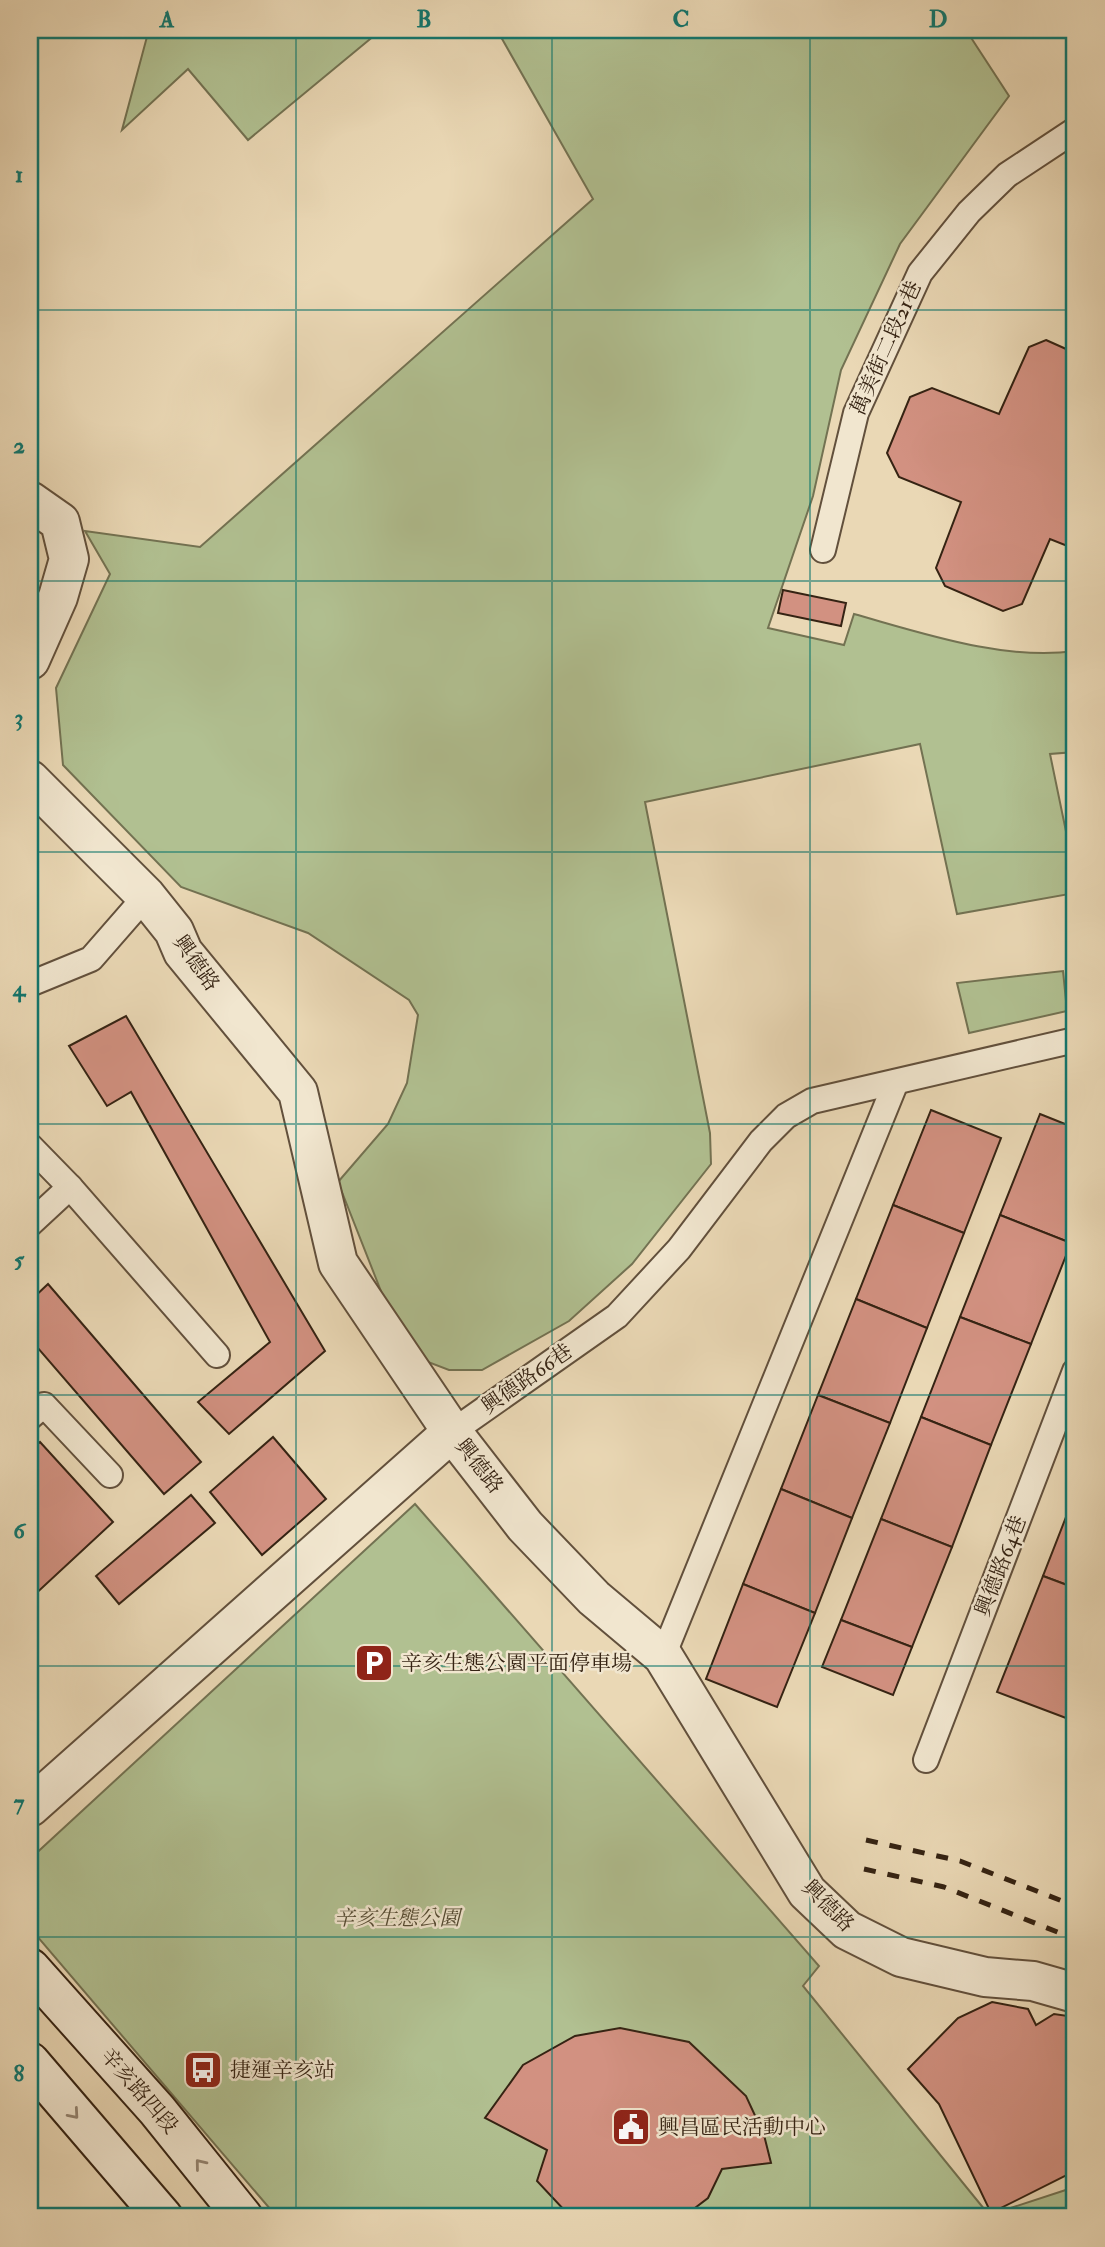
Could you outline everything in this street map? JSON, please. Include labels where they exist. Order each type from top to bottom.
[{"type":"street","points":[[30,501],[60,522],[69,559],[58,597],[30,660]]},
{"type":"street","name":"興德路","points":[[30,780],[146,896],[174,931],[183,952],[298,1092],[338,1263],[452,1432],[525,1526],[594,1598],[663,1656],[807,1892],[847,1930],[901,1957],[985,1977],[1033,1981],[1075,1993]]},
{"type":"street","name":"興德路66巷","points":[[30,1807],[452,1432]]},
{"type":"street","name":"辛亥路四段","points":[[30,1968],[157,2110],[243,2217]]},
{"type":"street","points":[[30,2062],[163,2217]]},
{"type":"lane","name":"萬美街二段21巷","points":[[822,550],[856,413],[919,273],[969,212],[1007,175],[1075,130]]},
{"type":"lane","points":[[30,984],[91,959],[146,896]]},
{"type":"lane","name":"興德路66巷","points":[[452,1432],[617,1317],[680,1249],[761,1140],[786,1116],[812,1101],[1075,1040]]},
{"type":"lane","points":[[663,1656],[896,1082]]},
{"type":"lane","points":[[30,1146],[70,1187],[217,1355]]},
{"type":"lane","points":[[30,1224],[70,1187]]},
{"type":"lane","name":"興德路64巷","points":[[926,1760],[1075,1371]]},
{"type":"lane","points":[[30,1417],[44,1405],[110,1475]]},
{"type":"green space","points":[[138,30],[381,30],[248,140],[188,69],[122,130],[148,33]]},
{"type":"green space","points":[[497,30],[966,30],[1009,96],[900,244],[841,370],[813,496],[768,628],[844,645],[854,614],[935,637],[992,649],[1048,653],[1075,651],[1075,752],[1050,754],[1075,875],[1075,893],[957,914],[920,744],[645,802],[710,1133],[711,1164],[632,1264],[569,1321],[482,1370],[449,1370],[428,1362],[388,1309],[338,1182],[388,1124],[407,1083],[418,1015],[409,1000],[308,933],[181,887],[63,765],[56,688],[110,574],[85,531],[200,547],[593,199]]},
{"type":"green space","points":[[1063,971],[1067,1011],[969,1033],[957,983]]},
{"type":"green space","name":"辛亥生態公園","points":[[415,1504],[819,1966],[803,1986],[989,2215],[1075,2187],[1075,2217],[277,2217],[30,1928],[30,1859]]},
{"type":"building","points":[[1046,340],[1075,353],[1075,549],[1050,539],[1022,604],[1003,611],[945,586],[936,568],[961,502],[899,477],[887,453],[910,397],[932,388],[999,414],[1029,347]]},
{"type":"building","points":[[783,590],[846,603],[841,626],[778,613]]},
{"type":"building","points":[[126,1016],[325,1351],[229,1434],[198,1402],[270,1342],[131,1092],[107,1106],[69,1046]]},
{"type":"building","points":[[931,1110],[1001,1138],[964,1233],[893,1205]]},
{"type":"building","points":[[1040,1114],[1075,1128],[1075,1231],[1071,1243],[1000,1215]]},
{"type":"building","points":[[893,1205],[964,1233],[927,1328],[856,1299]]},
{"type":"building","points":[[1000,1215],[1071,1243],[1031,1344],[960,1317]]},
{"type":"building","points":[[48,1284],[201,1462],[164,1494],[30,1339],[30,1301]]},
{"type":"building","points":[[856,1299],[927,1328],[890,1423],[818,1395]]},
{"type":"building","points":[[960,1317],[1031,1344],[991,1445],[921,1417]]},
{"type":"building","points":[[818,1395],[890,1423],[852,1518],[781,1489]]},
{"type":"building","points":[[921,1417],[991,1445],[952,1547],[881,1519]]},
{"type":"building","points":[[273,1437],[326,1499],[262,1555],[210,1492]]},
{"type":"building","points":[[40,1442],[113,1522],[30,1599],[30,1451]]},
{"type":"building","points":[[781,1489],[852,1518],[815,1613],[743,1584]]},
{"type":"building","points":[[1075,1494],[1075,1588],[1043,1576]]},
{"type":"building","points":[[191,1495],[215,1523],[119,1604],[96,1576]]},
{"type":"building","points":[[881,1519],[952,1547],[912,1647],[841,1620]]},
{"type":"building","points":[[1043,1576],[1075,1588],[1074,1721],[997,1692]]},
{"type":"building","points":[[743,1584],[815,1613],[777,1707],[706,1679]]},
{"type":"building","points":[[841,1620],[912,1647],[893,1695],[822,1667]]},
{"type":"building","points":[[992,2002],[1028,2009],[1036,2025],[1054,2014],[1075,2017],[1075,2171],[991,2213],[939,2104],[908,2069],[958,2018]]},
{"type":"building","name":"興昌區民活動中心","points":[[620,2028],[689,2042],[746,2096],[764,2135],[771,2163],[722,2169],[708,2198],[683,2217],[575,2217],[566,2212],[537,2181],[547,2150],[485,2118],[523,2065],[575,2036]]},
{"type":"railway","points":[[866,1840],[960,1861],[1075,1906]]},
{"type":"railway","points":[[864,1869],[944,1887],[1075,1939]]},
{"type":"place","name":"辛亥生態公園平面停車場","points":[[374,1663]]},
{"type":"place","name":"捷運辛亥站","points":[[203,2070]]},
{"type":"place","name":"興昌區民活動中心","points":[[631,2127]]}]
